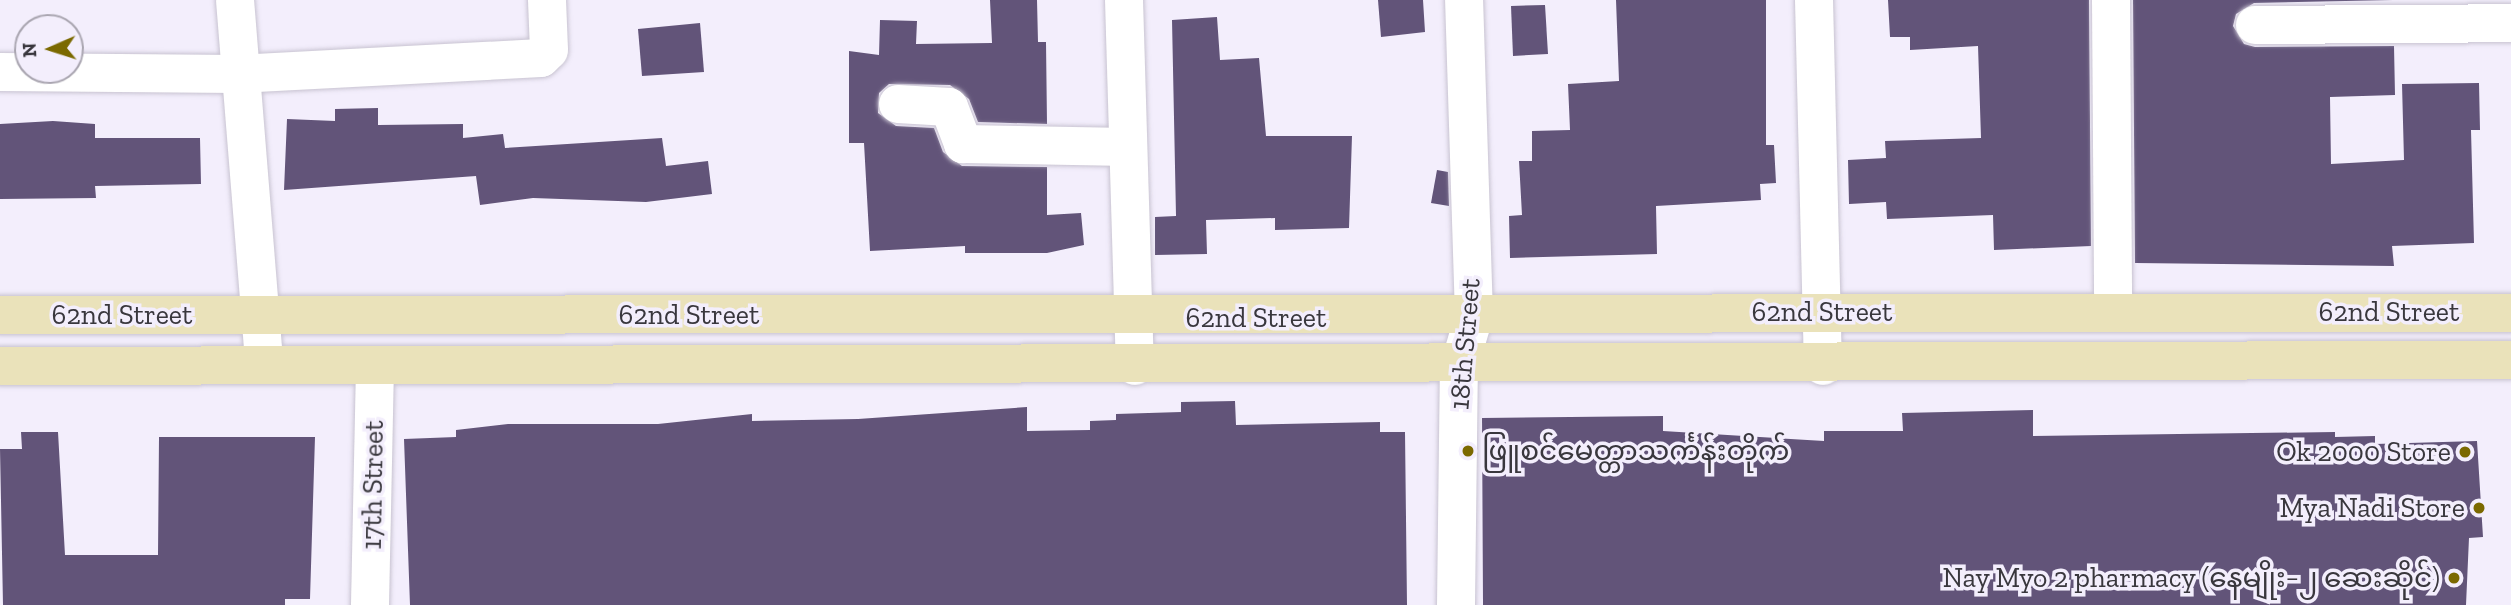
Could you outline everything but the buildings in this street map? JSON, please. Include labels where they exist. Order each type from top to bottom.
[{"type":"main road","name":"62nd Street","points":[[0,316],[259,314],[1131,318],[1821,312],[2511,313]]},
{"type":"main road","name":"62nd Street","points":[[0,366],[264,364],[1459,367],[2511,360]]},
{"type":"street","points":[[235,0],[237,74],[264,364]]},
{"type":"street","points":[[0,72],[237,74],[541,58],[549,50],[547,0]]},
{"type":"street","points":[[1124,0],[1131,318],[1135,366]]},
{"type":"street","name":"18th Street","points":[[1456,605],[1459,367],[1474,316],[1464,0]]},
{"type":"street","points":[[1814,0],[1823,366]]},
{"type":"street","points":[[2111,0],[2113,311]]},
{"type":"street","points":[[2255,25],[2511,23]]},
{"type":"street","points":[[898,104],[949,107],[963,144],[1128,147]]},
{"type":"street","name":"17th Street","points":[[370,605],[375,365]]},
{"type":"place","name":"ဖြူစင်မေတ္တာသင်္ကန်းတိုက်","points":[[1468,451]]},
{"type":"place","name":"Ok 2000 Store","points":[[2465,452]]},
{"type":"place","name":"Mya Nadi Store","points":[[2479,508]]},
{"type":"place","name":"Nay Myo 2 pharmacy (နေမျိုး−၂ ဆေးဆိုင်)","points":[[2454,578]]}]
